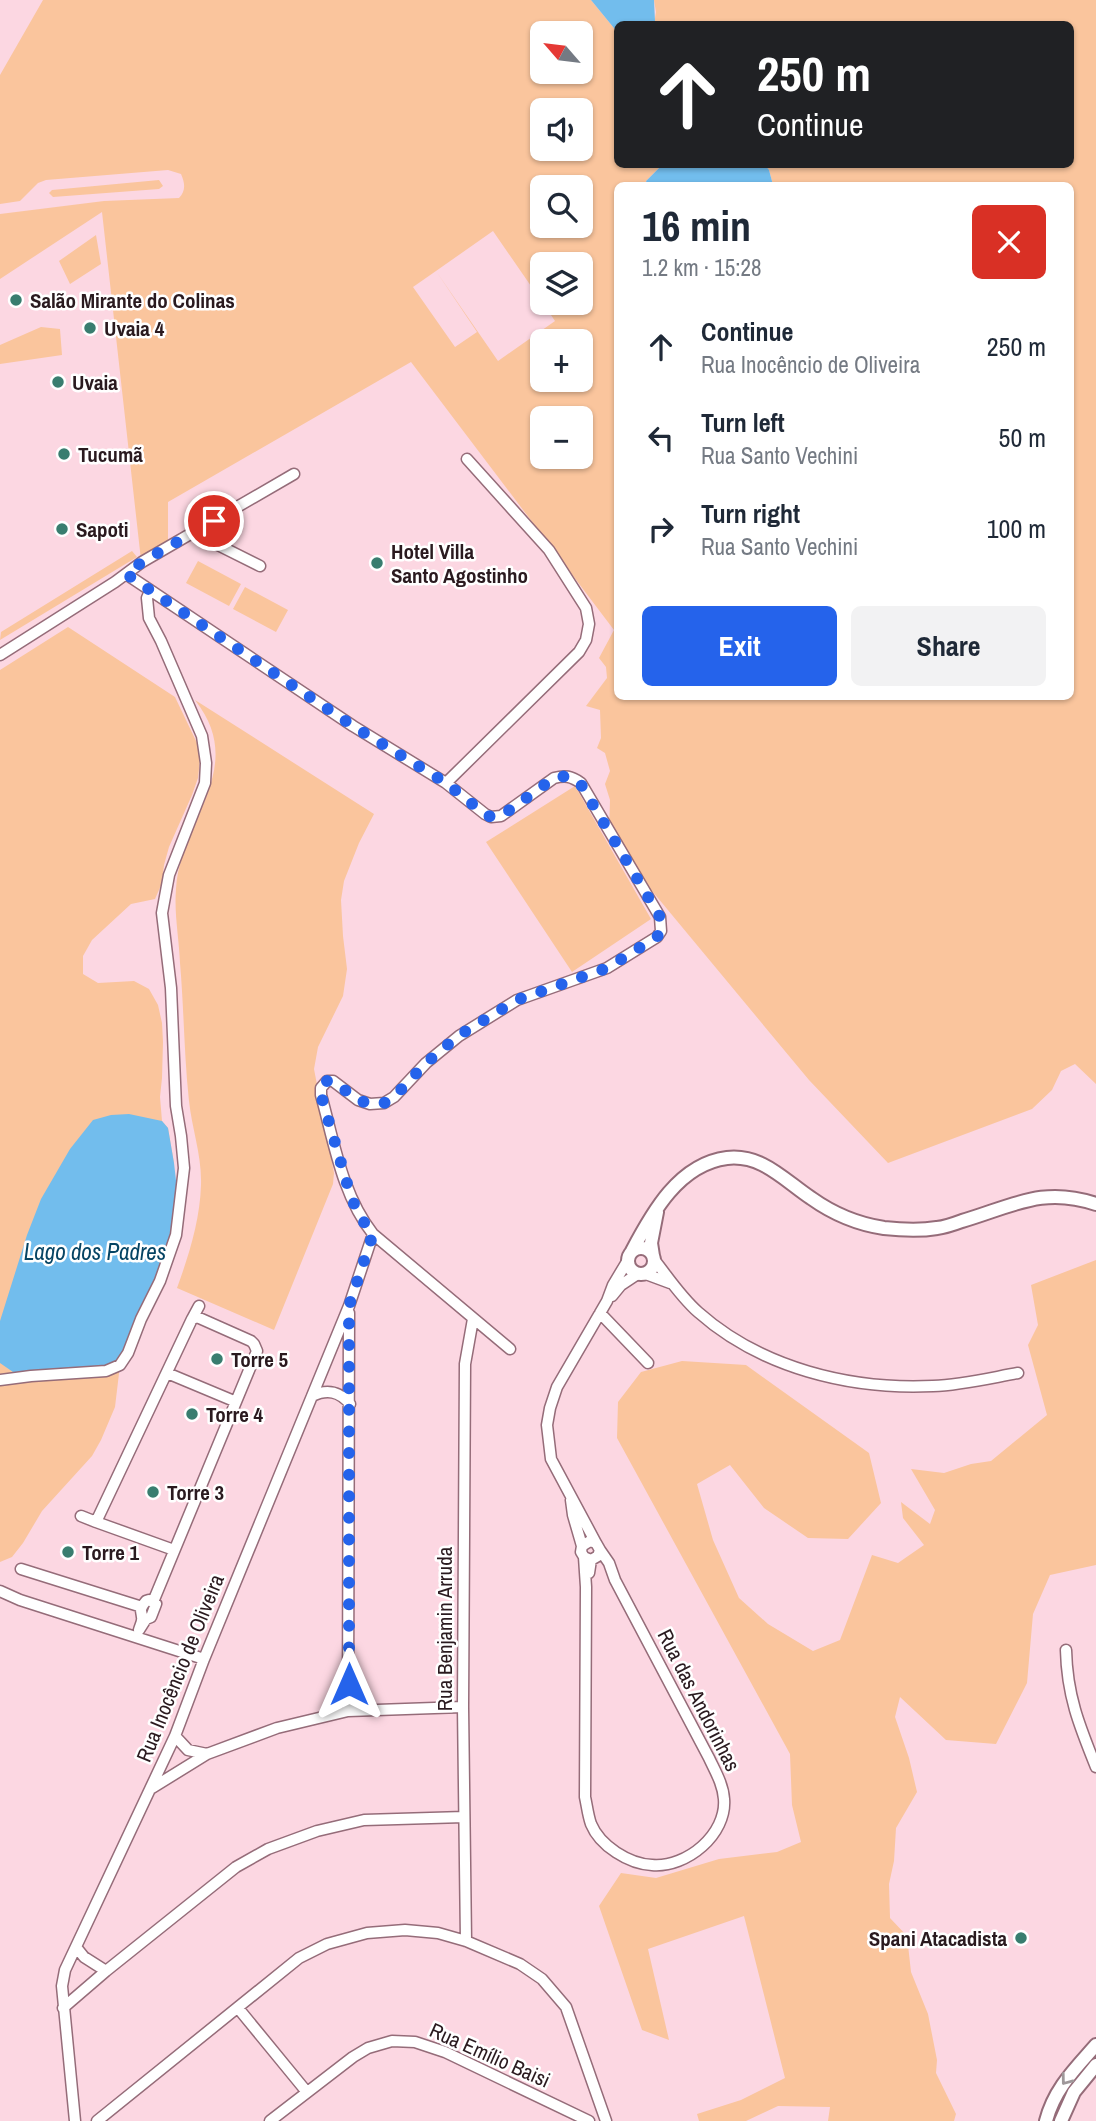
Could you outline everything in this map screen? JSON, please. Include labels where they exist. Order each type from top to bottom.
[{"type":"street","points":[[446,783],[579,652],[586,640],[589,624],[586,608],[562,567],[467,459]]},
{"type":"street","points":[[0,655],[142,562],[294,474]]},
{"type":"street","points":[[194,533],[260,566]]},
{"type":"street","points":[[126,574],[353,726],[446,783],[485,814],[501,816],[554,778],[563,775],[573,778],[580,783],[660,917],[661,931],[657,937],[607,968],[517,1000],[458,1036],[426,1063],[394,1097],[384,1103],[370,1104],[358,1100],[333,1081],[324,1084],[321,1095],[347,1187],[360,1217],[373,1234],[510,1349]]},
{"type":"street","points":[[0,1380],[106,1371],[120,1365],[160,1281],[176,1235],[184,1168],[176,1106],[171,988],[162,913],[169,875],[205,783],[206,763],[202,736],[149,618],[147,598],[150,591]]},
{"type":"street","points":[[670,1283],[632,1270],[630,1256],[647,1223],[677,1184],[692,1170],[727,1158],[745,1158],[763,1164],[836,1214],[882,1228],[915,1231],[939,1228],[1038,1197],[1063,1195],[1096,1204]]},
{"type":"street","points":[[641,1273],[651,1268],[651,1243],[658,1209]]},
{"type":"street","name":"Rua Inocêncio de Oliveira","points":[[75,2121],[63,2008],[62,1986],[65,1970],[175,1736],[349,1306],[373,1234]]},
{"type":"street","points":[[630,1256],[644,1248],[670,1283],[697,1312],[751,1349],[794,1367],[838,1380],[895,1387],[936,1386],[1018,1373]]},
{"type":"street","name":"Rua das Andorinhas","points":[[572,1499],[573,1515],[582,1546],[587,1542],[593,1554],[608,1563],[719,1778],[724,1799],[721,1820],[713,1836],[696,1851],[678,1861],[654,1866],[636,1862],[619,1854],[603,1841],[591,1824],[585,1797],[586,1587],[593,1554],[572,1499],[551,1459],[547,1425],[557,1387],[630,1256]]},
{"type":"street","name":"Rua das Andorinhas","points":[[607,1301],[621,1285],[641,1273]]},
{"type":"street","points":[[96,1522],[199,1306]]},
{"type":"street","points":[[348,1712],[349,1306]]},
{"type":"street","points":[[600,1314],[648,1363]]},
{"type":"street","points":[[153,1602],[234,1401],[257,1351],[251,1341],[197,1317],[192,1319]]},
{"type":"street","name":"Rua Benjamin Arruda","points":[[466,1941],[463,1707],[465,1364],[473,1319]]},
{"type":"street","points":[[167,1373],[234,1401]]},
{"type":"street","points":[[312,1396],[322,1391],[333,1392],[343,1395],[350,1404]]},
{"type":"street","points":[[81,1516],[174,1550]]},
{"type":"street","points":[[21,1569],[142,1607]]},
{"type":"street","points":[[0,1591],[20,1600],[137,1634],[204,1659]]},
{"type":"street","points":[[0,1601],[20,1600]]},
{"type":"street","points":[[147,1600],[157,1604],[152,1615],[146,1619],[137,1634],[143,1619],[140,1613],[142,1607],[147,1600]]},
{"type":"street","points":[[1066,1650],[1066,1676],[1070,1696],[1096,1767]]},
{"type":"street","points":[[151,1788],[207,1754],[277,1728],[348,1712],[463,1707]]},
{"type":"street","points":[[175,1736],[188,1750],[207,1754]]},
{"type":"street","points":[[63,2008],[236,1867],[268,1849],[317,1830],[364,1820],[464,1817]]},
{"type":"street","points":[[97,2121],[299,1958],[327,1944],[367,1933],[405,1930],[438,1933],[466,1941],[520,1964],[542,1979],[566,2007],[606,2121]]},
{"type":"street","points":[[76,1947],[84,1957],[106,1971]]},
{"type":"street","points":[[238,2008],[306,2091]]},
{"type":"street","name":"Rua Emílio Baisi","points":[[270,2121],[353,2057],[368,2048],[392,2041],[415,2042],[444,2052],[589,2121]]},
{"type":"street","points":[[1046,2121],[1054,2096],[1096,2045]]},
{"type":"street","points":[[1061,2121],[1074,2092],[1096,2066]]},
{"type":"shaded area","points":[[43,0],[591,0],[614,28],[614,168],[659,168],[646,182],[614,182],[614,630],[411,362],[168,502],[168,543],[141,560],[102,212],[0,279],[0,214],[104,201],[179,198],[184,190],[181,174],[168,170],[46,180],[38,183],[20,201],[0,204],[0,75]],"holes":[[[493,231],[530,285],[530,252],[593,252],[593,315],[551,315],[555,321],[544,329],[593,329],[593,392],[530,392],[530,339],[498,361],[436,271]],[[436,271],[477,332],[455,347],[413,287]]]},
{"type":"shaded area","points":[[654,0],[1096,0],[1096,1084],[1075,1064],[1061,1071],[1052,1090],[1032,1109],[888,1163],[809,1080],[638,874],[609,831],[610,800],[605,784],[610,771],[605,753],[597,748],[601,738],[600,710],[586,706],[607,678],[606,667],[599,658],[614,630],[614,700],[1074,700],[1074,182],[772,182],[767,168],[1074,168],[1074,21],[654,21]]},
{"type":"shaded area","points":[[159,180],[163,186],[159,189],[53,197],[49,193],[52,190]]},
{"type":"shaded area","points":[[96,235],[101,264],[70,284],[59,261]]},
{"type":"shaded area","points":[[41,327],[60,329],[62,355],[0,364],[0,345]]},
{"type":"shaded area","points":[[132,551],[137,557],[0,640],[1,632]]},
{"type":"shaded area","points":[[198,561],[241,584],[229,606],[186,583]]},
{"type":"shaded area","points":[[245,587],[288,610],[276,632],[233,609]]},
{"type":"shaded area","points":[[68,627],[175,697],[197,743],[200,760],[198,778],[169,847],[162,883],[155,899],[131,904],[92,940],[83,956],[83,974],[98,983],[134,981],[149,989],[158,1005],[163,1042],[160,1097],[162,1121],[168,1128],[174,1163],[120,1365],[115,1407],[101,1440],[92,1456],[42,1511],[12,1557],[0,1562],[0,670]]},
{"type":"shaded area","points":[[195,700],[374,814],[344,881],[341,900],[347,969],[343,996],[318,1047],[314,1069],[334,1173],[333,1184],[274,1330],[177,1288],[193,1237],[201,1185],[187,1084],[176,889],[180,864],[214,772],[215,749],[210,725]]},
{"type":"shaded area","points":[[575,786],[651,919],[572,972],[486,842]]},
{"type":"shaded area","points":[[1096,1260],[1096,1565],[1050,1575],[1033,1614],[1027,1683],[996,1744],[946,1740],[900,1697],[895,1717],[917,1792],[896,1828],[894,1861],[889,1884],[890,1918],[907,1936],[911,1972],[928,2014],[937,2060],[936,2073],[956,2114],[954,2121],[828,2121],[830,2107],[778,2106],[746,2121],[699,2121],[697,2114],[741,2100],[785,2078],[744,1916],[648,1949],[669,2040],[642,2030],[599,1906],[621,1873],[656,1878],[719,1859],[777,1852],[801,1842],[792,1805],[790,1754],[617,1438],[618,1402],[641,1372],[682,1361],[746,1365],[869,1453],[881,1503],[848,1539],[808,1538],[764,1508],[730,1465],[697,1484],[713,1540],[739,1598],[768,1624],[813,1651],[840,1640],[872,1555],[898,1563],[924,1545],[903,1518],[901,1502],[930,1524],[935,1510],[911,1469],[944,1473],[991,1461],[1047,1415],[1028,1345],[1038,1325],[1031,1285]]},
{"type":"water","points":[[591,0],[654,0],[655,21],[614,21],[614,28]]},
{"type":"water","points":[[659,168],[767,168],[772,182],[646,182]]},
{"type":"water","name":"Lago dos Padres","points":[[129,1114],[162,1121],[168,1128],[178,1198],[175,1235],[120,1365],[31,1376],[13,1372],[0,1363],[0,1321],[41,1199],[70,1149],[93,1120]]},
{"type":"place","name":"Salão Mirante do Colinas","points":[[16,300]]},
{"type":"place","name":"Uvaia 4","points":[[90,328]]},
{"type":"place","name":"Uvaia","points":[[58,382]]},
{"type":"place","name":"Tucumã","points":[[64,454]]},
{"type":"place","name":"Sapoti","points":[[62,529]]},
{"type":"place","name":"Hotel Villa Santo Agostinho","points":[[377,563]]},
{"type":"place","name":"Torre 5","points":[[217,1359]]},
{"type":"place","name":"Torre 4","points":[[192,1414]]},
{"type":"place","name":"Torre 3","points":[[153,1492]]},
{"type":"place","name":"Torre 1","points":[[68,1552]]},
{"type":"place","name":"Spani Atacadista","points":[[1021,1938]]},
{"type":"route","points":[[214,521],[126,574],[353,726],[446,783],[491,817],[501,816],[554,778],[563,775],[573,778],[580,783],[662,924],[657,937],[607,968],[517,1000],[458,1036],[426,1063],[394,1097],[384,1103],[370,1104],[358,1100],[333,1081],[327,1081],[321,1088],[351,1197],[360,1217],[373,1234],[349,1306],[349,1684]]}]
